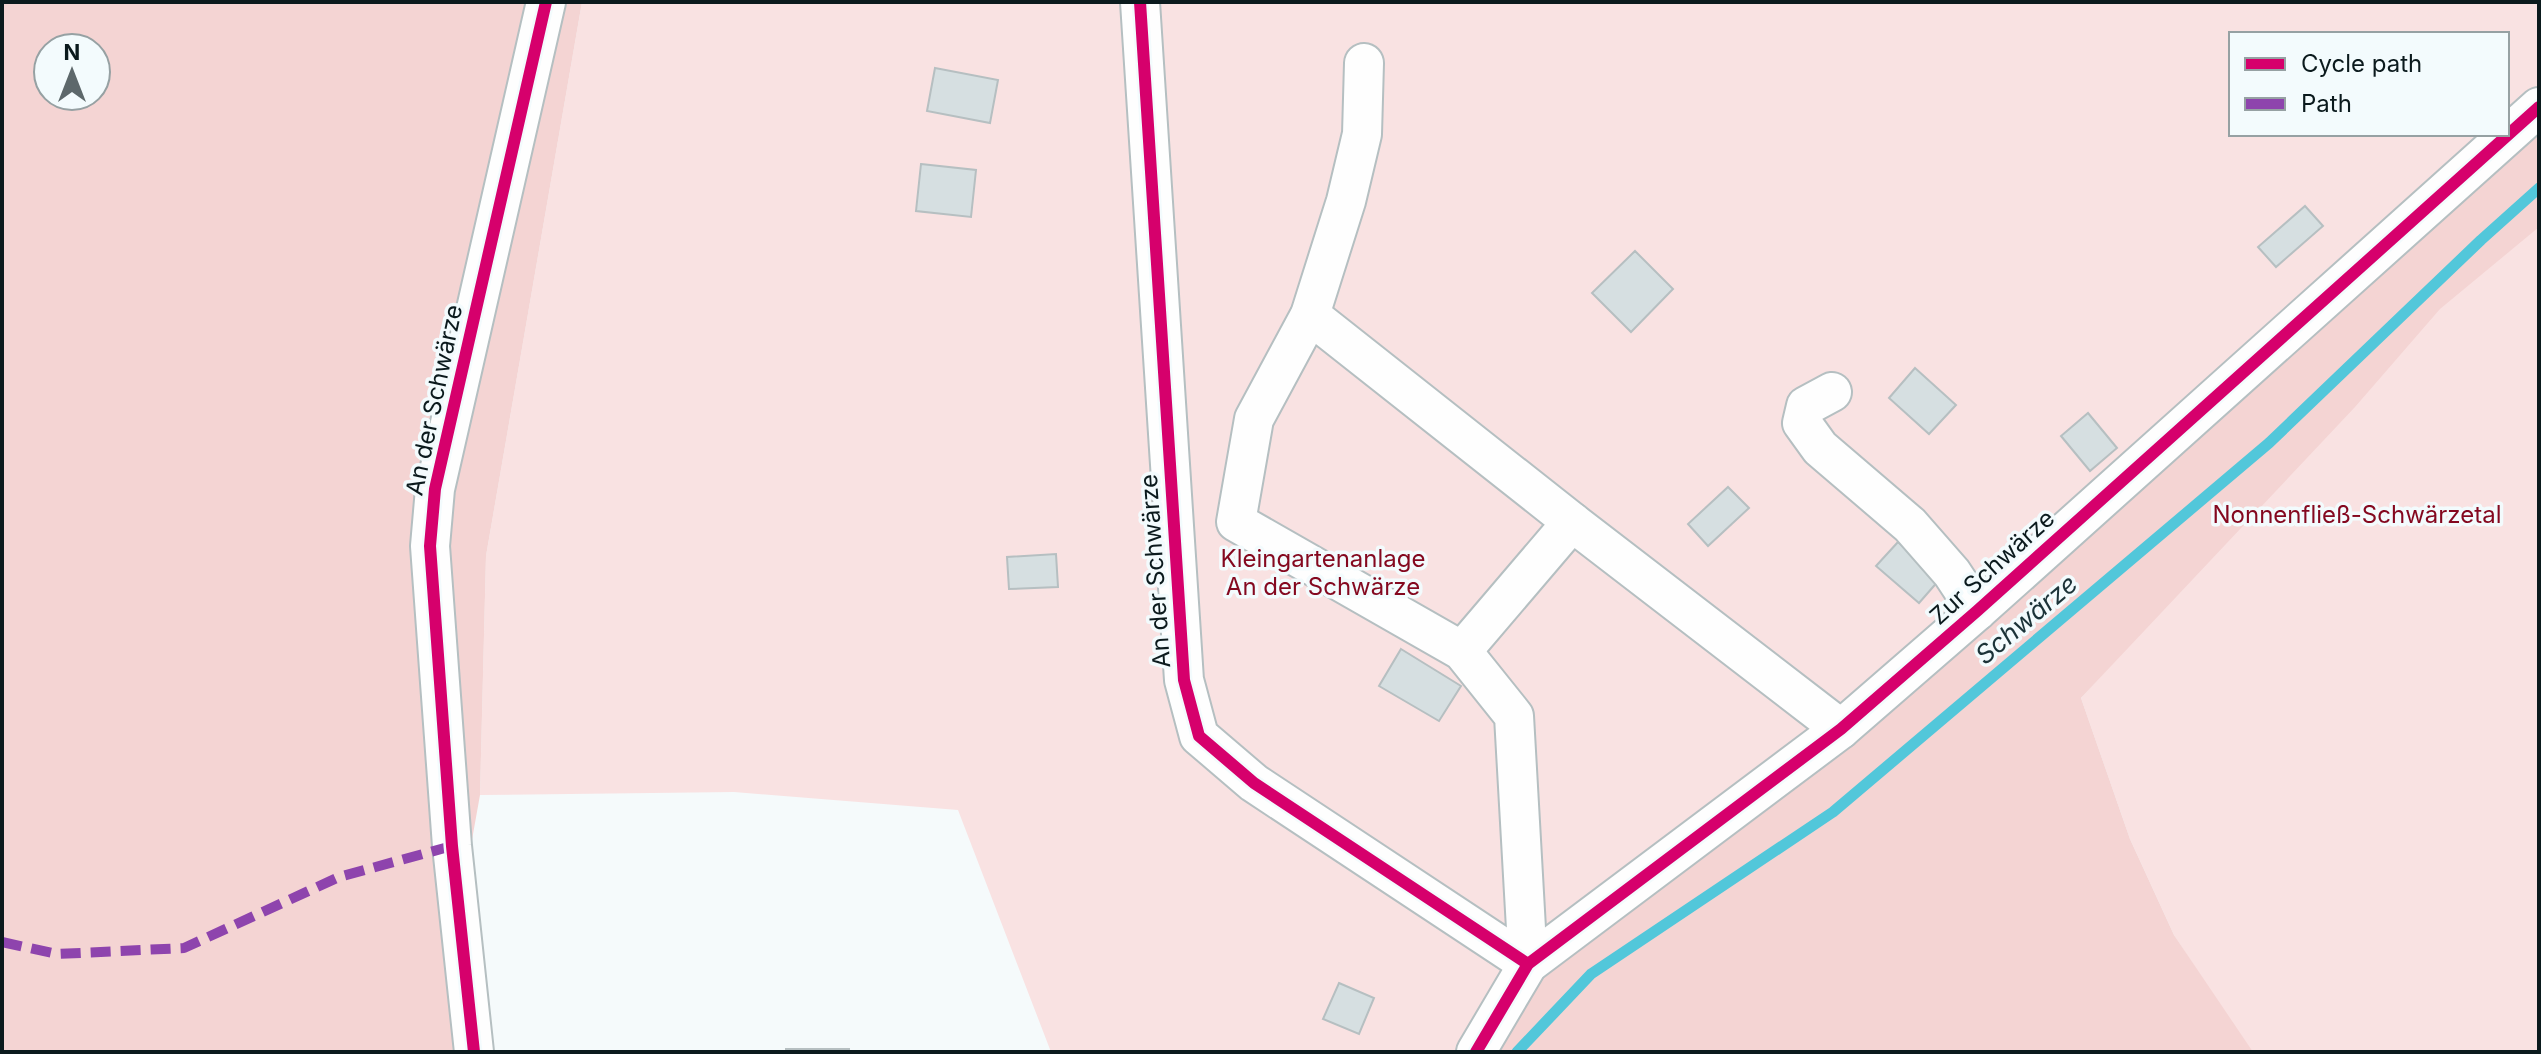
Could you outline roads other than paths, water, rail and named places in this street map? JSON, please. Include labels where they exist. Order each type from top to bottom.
[{"type":"street","name":"An der Schwärze","points":[[474,1052],[452,846],[430,546],[435,489],[546,2]]},
{"type":"street","name":"An der Schwärze","points":[[1140,2],[1184,680],[1199,736],[1254,783],[1528,964]]},
{"type":"street","points":[[1364,63],[1362,134],[1346,201],[1310,315],[1254,419],[1236,522],[1462,651],[1514,716],[1528,964]]},
{"type":"street","name":"Zur Schwärze","points":[[2509,134],[2539,107]]},
{"type":"street","name":"Zur Schwärze","points":[[1476,1052],[1528,964],[1841,729],[2507,136]]},
{"type":"street","points":[[1310,315],[1841,729]]},
{"type":"street","points":[[1832,392],[1806,406],[1802,423],[1820,448],[1910,525],[1952,573],[1977,611]]},
{"type":"street","points":[[1462,651],[1572,522]]},
{"type":"waterway","name":"Schwärze","points":[[1517,1052],[1591,974],[1833,812],[2269,443],[2539,188]]},
{"type":"park label","name":"Nonnenfließ-Schwärzetal","points":[[2357,514]]},
{"type":"park label","name":"Kleingartenanlage An der Schwärze","points":[[1323,572]]}]
